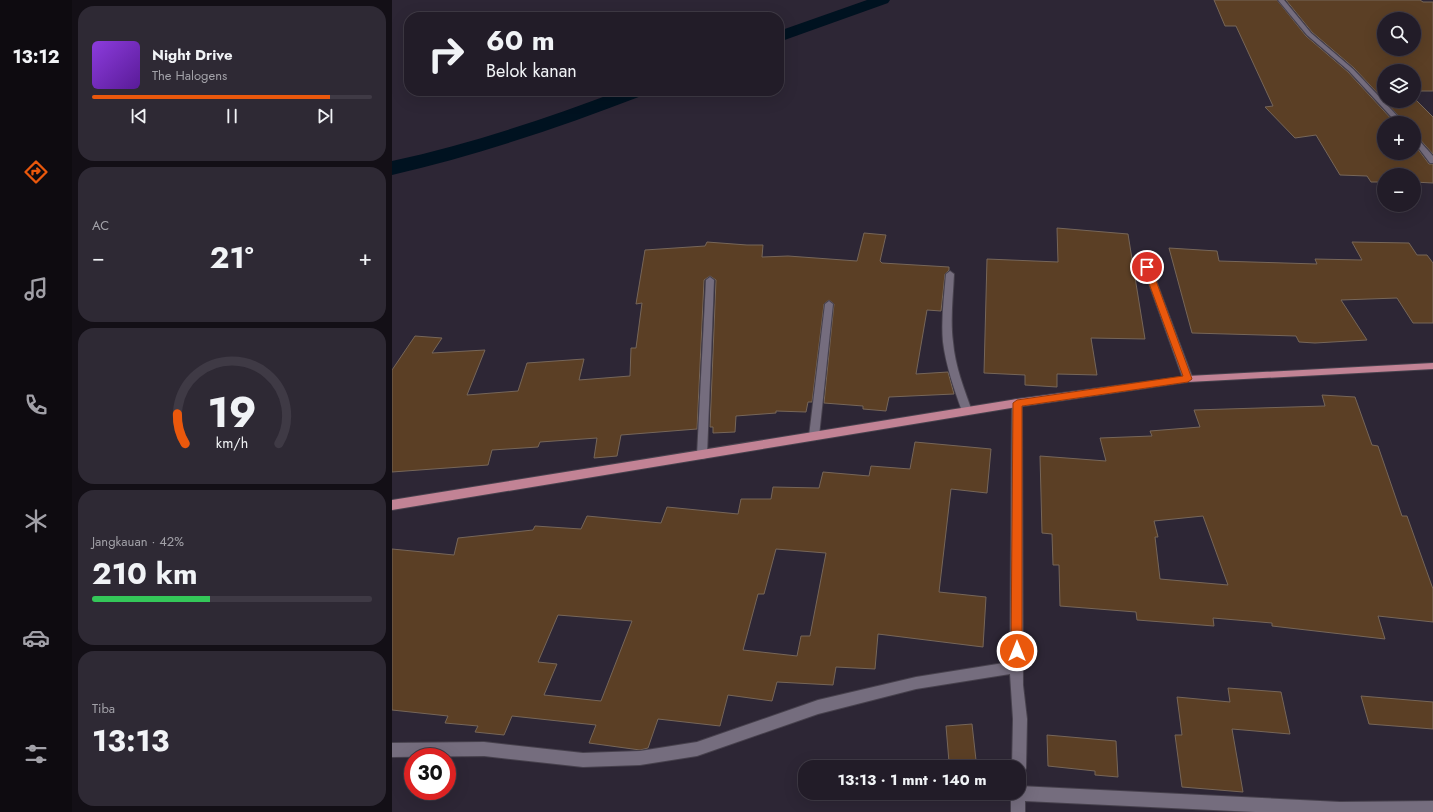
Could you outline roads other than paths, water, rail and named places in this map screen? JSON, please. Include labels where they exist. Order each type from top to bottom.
[{"type":"main road","points":[[392,505],[1017,403],[1188,379],[1433,366]]},
{"type":"street","points":[[1281,0],[1309,34],[1351,70],[1394,116]]},
{"type":"street","points":[[1421,146],[1433,161]]},
{"type":"street","points":[[1147,267],[1188,379]]},
{"type":"street","points":[[950,274],[948,340],[960,393],[967,411]]},
{"type":"street","points":[[702,455],[710,280]]},
{"type":"street","points":[[814,436],[829,304]]},
{"type":"street","points":[[1017,403],[1016,685],[1020,719],[1019,760]]},
{"type":"street","points":[[392,750],[484,749],[583,760],[640,758],[698,749],[818,707],[916,682],[1017,667]]},
{"type":"street","points":[[1026,793],[1340,809],[1433,808]]},
{"type":"street","points":[[1018,800],[1018,812]]},
{"type":"waterway","points":[[784,35],[882,0]]},
{"type":"waterway","points":[[392,168],[485,144],[577,114],[624,96]]}]
